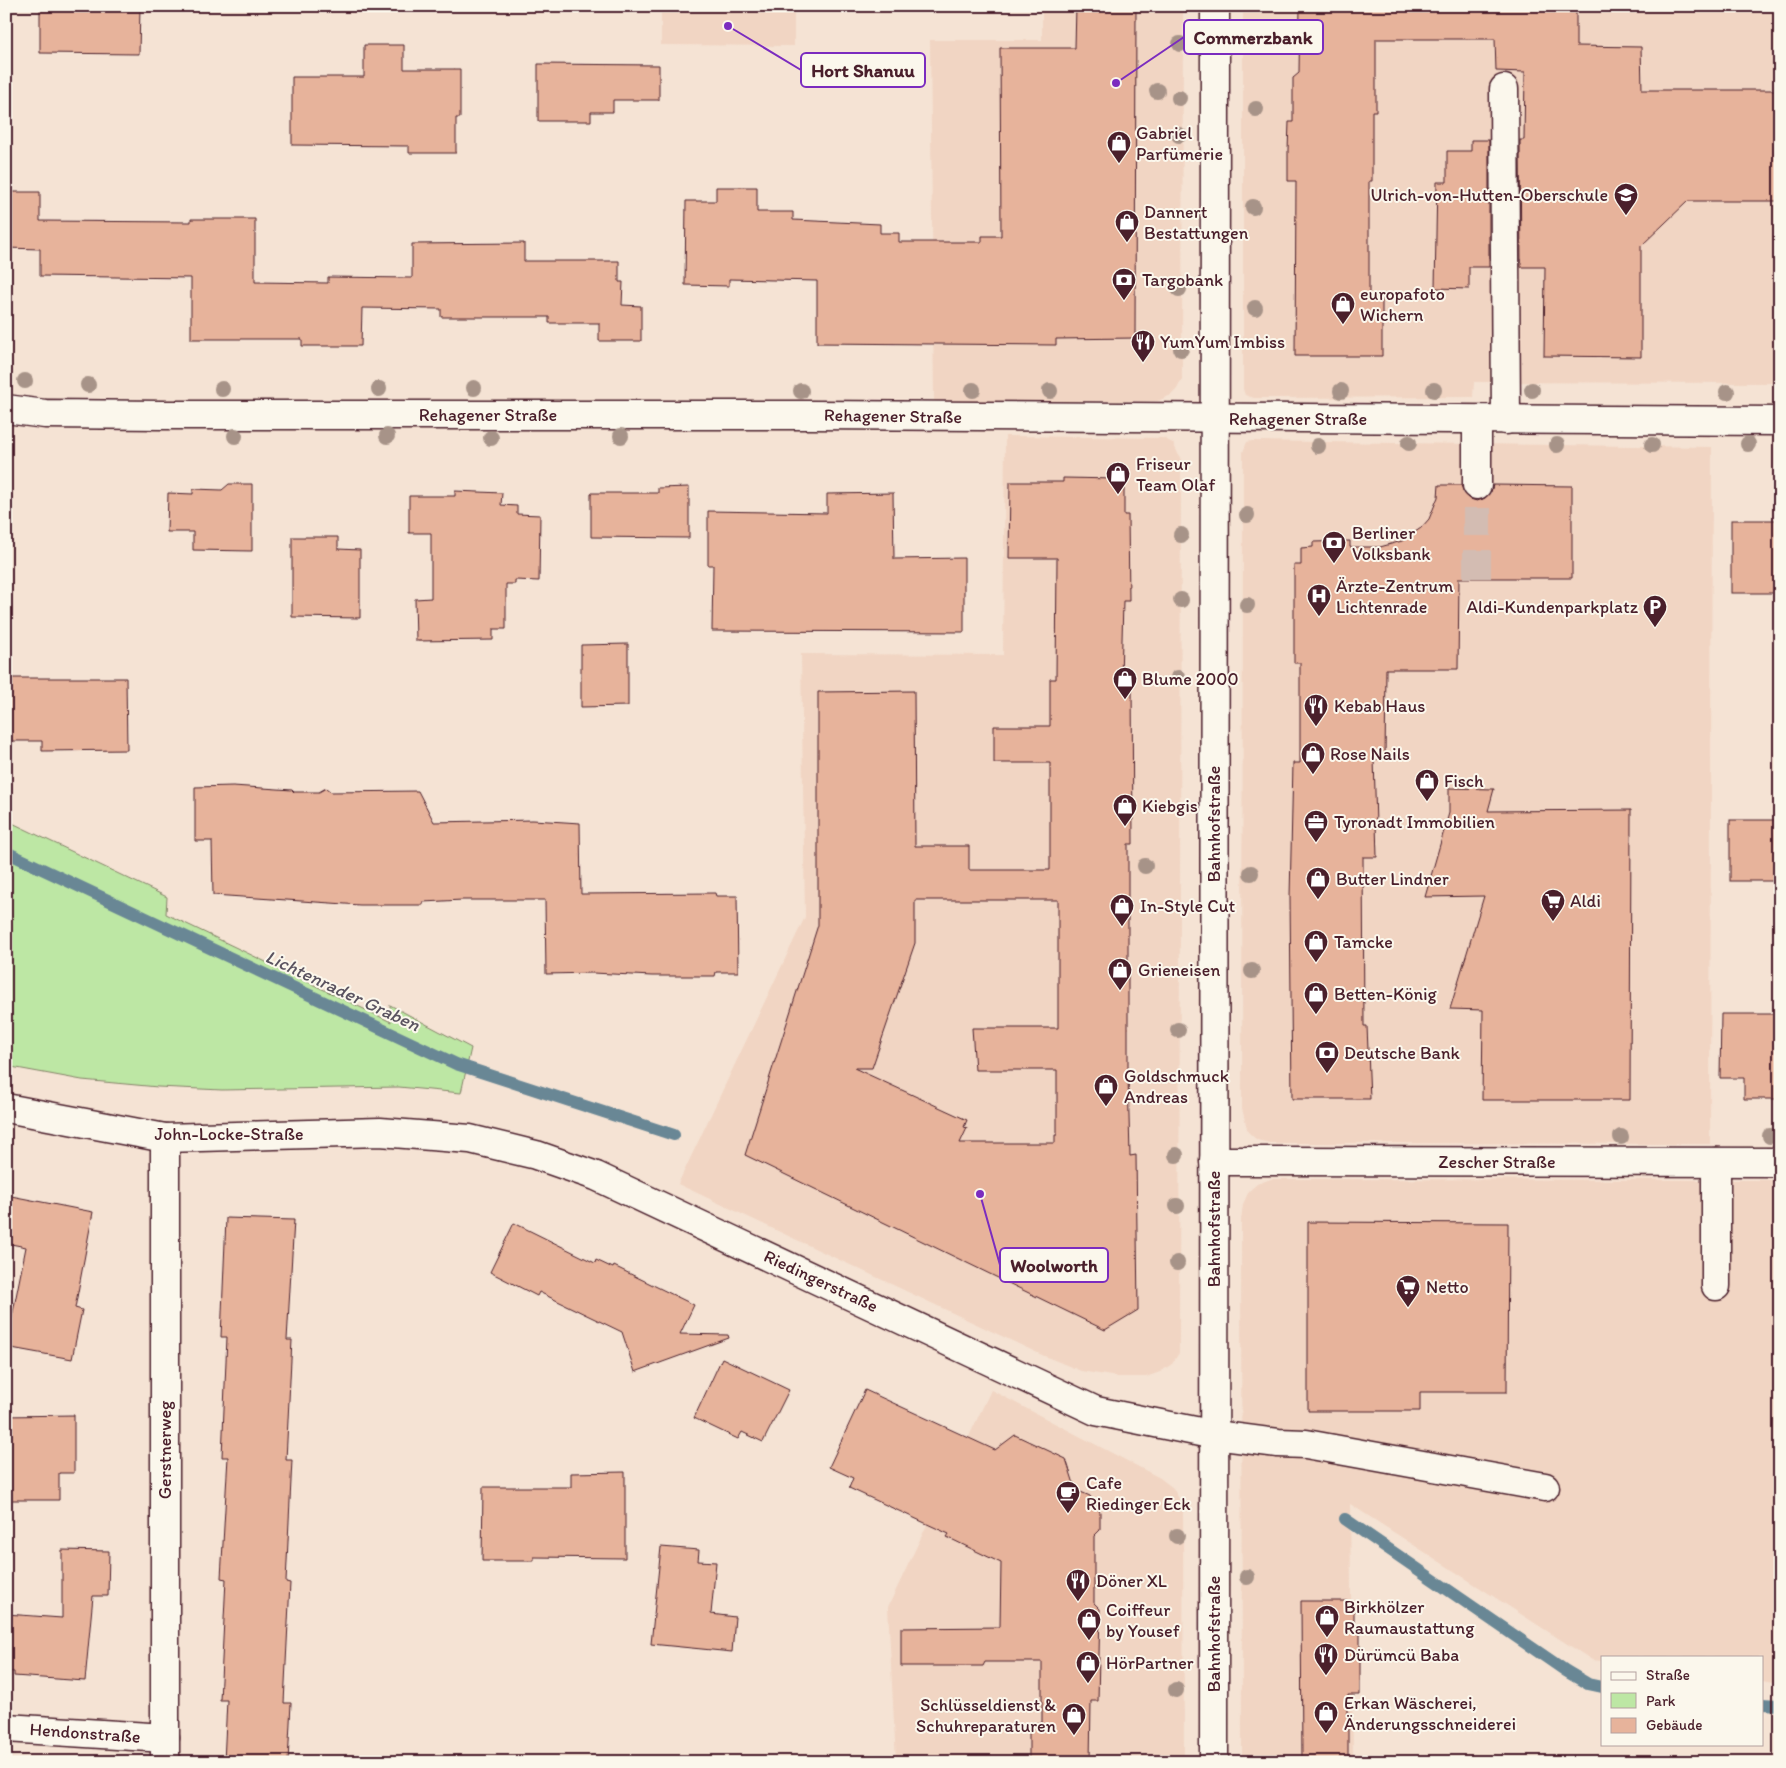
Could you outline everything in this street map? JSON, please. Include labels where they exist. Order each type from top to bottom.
[{"type":"street","name":"Bahnhofstraße","points":[[1214,1762],[1215,6]]},
{"type":"street","points":[[1504,89],[1506,420]]},
{"type":"street","name":"Rehagener Straße","points":[[6,409],[45,414],[143,415],[822,415],[1215,419],[1780,421]]},
{"type":"street","points":[[1477,420],[1477,485]]},
{"type":"street","name":"John-Locke-Straße","points":[[6,1108],[165,1138],[380,1132],[424,1134]]},
{"type":"street","name":"Riedingerstraße","points":[[424,1134],[470,1139],[536,1155],[596,1176],[1096,1411],[1215,1435],[1278,1443],[1306,1444],[1545,1487]]},
{"type":"street","name":"Gerstnerweg","points":[[165,1138],[165,1750]]},
{"type":"street","name":"Zescher Straße","points":[[1214,1161],[1780,1162]]},
{"type":"street","points":[[1716,1162],[1716,1286]]},
{"type":"street","name":"Hendonstraße","points":[[6,1728],[165,1750]]},
{"type":"shaded area","points":[[661,6],[794,6],[794,46],[661,45]]},
{"type":"shaded area","points":[[1042,6],[1183,6],[1182,379],[1177,389],[1171,395],[1158,401],[934,401],[930,40],[1042,40]]},
{"type":"shaded area","points":[[1243,6],[1780,6],[1780,383],[1474,382],[1473,397],[1254,398],[1245,395],[1243,389]]},
{"type":"shaded area","points":[[1005,436],[1163,438],[1173,443],[1181,460],[1179,1353],[1172,1364],[1160,1372],[1146,1377],[1117,1377],[1081,1371],[1042,1355],[678,1184],[805,917],[801,654],[1003,655]]},
{"type":"shaded area","points":[[1247,442],[1712,447],[1710,1144],[1270,1143],[1257,1140],[1248,1132],[1242,1109],[1243,452]]},
{"type":"shaded area","points":[[1271,1179],[1777,1180],[1778,1684],[1764,1681],[1764,1656],[1601,1656],[1601,1661],[1592,1660],[1350,1504],[1353,1762],[1242,1762],[1241,1220],[1243,1204],[1249,1191],[1257,1184]]},
{"type":"shaded area","points":[[991,1390],[1160,1478],[1173,1488],[1179,1499],[1183,1509],[1184,1762],[896,1762],[888,1607]]},
{"type":"green space","points":[[6,820],[167,897],[166,914],[391,1022],[390,1005],[471,1048],[461,1093],[399,1087],[222,1090],[158,1087],[82,1080],[6,1066]]},
{"type":"building","points":[[40,6],[140,6],[139,54],[40,53]]},
{"type":"building","points":[[1076,6],[1136,6],[1135,338],[1056,339],[1056,345],[817,343],[817,281],[729,279],[729,286],[685,285],[686,201],[716,201],[716,187],[757,187],[757,212],[793,212],[793,220],[880,224],[880,233],[899,233],[899,242],[982,242],[982,236],[1001,236],[1000,48],[1075,48]]},
{"type":"building","points":[[1300,6],[1576,6],[1576,46],[1641,47],[1642,90],[1780,90],[1780,201],[1688,201],[1641,246],[1641,357],[1544,356],[1545,267],[1521,267],[1520,140],[1524,140],[1525,72],[1496,71],[1495,39],[1376,39],[1376,111],[1372,111],[1372,181],[1369,181],[1369,297],[1382,297],[1382,356],[1295,356],[1296,181],[1288,181],[1288,150],[1289,122],[1293,122],[1293,78],[1299,73]]},
{"type":"building","points":[[364,45],[404,45],[404,69],[460,69],[460,118],[456,118],[456,153],[409,153],[409,146],[292,145],[292,77],[364,77]]},
{"type":"building","points":[[538,64],[659,65],[659,100],[613,100],[613,112],[591,112],[591,121],[538,121]]},
{"type":"building","points":[[1471,140],[1489,140],[1489,267],[1469,267],[1469,289],[1435,288],[1437,182],[1447,182],[1447,151],[1471,151]]},
{"type":"building","points":[[6,192],[40,192],[40,221],[191,222],[191,219],[255,219],[255,282],[328,283],[328,277],[412,278],[412,244],[524,243],[524,261],[619,261],[619,282],[623,282],[622,305],[641,306],[641,341],[599,341],[599,323],[549,323],[549,317],[441,317],[441,309],[362,308],[361,346],[302,346],[302,339],[191,339],[191,278],[40,276],[40,249],[6,248]]},
{"type":"building","points":[[1063,478],[1118,479],[1118,483],[1124,484],[1124,515],[1128,515],[1129,601],[1123,601],[1121,679],[1132,679],[1133,844],[1128,844],[1128,1076],[1130,1156],[1136,1155],[1138,1310],[1105,1330],[745,1155],[818,925],[818,692],[914,691],[915,846],[969,846],[969,870],[1050,870],[1050,763],[994,763],[994,726],[1050,726],[1050,679],[1056,679],[1057,558],[1009,558],[1010,482],[1063,482]],"holes":[[[915,900],[1058,900],[1058,1028],[972,1028],[975,1070],[1057,1070],[1057,1135],[1055,1135],[1055,1143],[960,1143],[967,1128],[964,1127],[967,1120],[854,1068],[872,1068],[915,943]]]},
{"type":"building","points":[[229,484],[252,484],[252,551],[193,550],[193,532],[167,532],[168,493],[193,494],[193,489],[222,490]]},
{"type":"building","points":[[1439,485],[1461,485],[1464,493],[1470,499],[1477,501],[1485,498],[1491,492],[1493,485],[1572,486],[1572,578],[1459,578],[1458,669],[1386,669],[1385,759],[1374,759],[1377,857],[1363,857],[1364,1026],[1367,1026],[1370,1099],[1292,1099],[1290,897],[1293,763],[1300,763],[1300,663],[1294,663],[1294,565],[1301,565],[1301,548],[1313,547],[1313,542],[1350,541],[1350,547],[1380,547],[1402,541],[1421,528],[1429,519],[1438,497]]},
{"type":"building","points":[[689,487],[689,538],[591,537],[591,493],[658,493],[658,488]]},
{"type":"building","points":[[455,491],[502,493],[501,505],[517,506],[517,514],[540,515],[539,581],[515,580],[515,584],[506,584],[506,629],[493,629],[493,640],[416,641],[415,599],[431,598],[431,533],[409,533],[409,496],[455,496]]},
{"type":"building","points":[[893,493],[894,559],[964,558],[964,632],[712,631],[713,565],[708,565],[708,511],[827,513],[827,494]]},
{"type":"building","points":[[1731,520],[1780,520],[1780,593],[1731,593]]},
{"type":"building","points":[[292,537],[338,537],[338,549],[360,550],[360,618],[292,617]]},
{"type":"building","points":[[628,644],[628,706],[581,707],[581,645]]},
{"type":"building","points":[[6,678],[126,678],[127,750],[42,751],[42,741],[6,741]]},
{"type":"building","points":[[233,786],[292,790],[294,792],[319,792],[326,788],[331,792],[418,791],[434,822],[533,820],[580,823],[581,894],[715,893],[716,896],[737,896],[738,972],[716,972],[715,976],[652,976],[593,973],[546,974],[545,900],[463,900],[423,902],[423,905],[360,905],[213,895],[212,841],[195,841],[195,787]]},
{"type":"building","name":"Aldi","points":[[1449,788],[1494,789],[1488,811],[1631,810],[1630,1100],[1482,1100],[1483,1010],[1450,1009],[1484,896],[1425,897],[1449,813]]},
{"type":"building","points":[[1730,820],[1780,820],[1780,881],[1730,881]]},
{"type":"building","points":[[1721,1014],[1780,1014],[1780,1099],[1744,1099],[1744,1078],[1720,1078]]},
{"type":"building","points":[[6,1195],[93,1212],[75,1308],[82,1310],[72,1359],[6,1347],[26,1247],[6,1243]]},
{"type":"building","points":[[226,1218],[294,1220],[287,1340],[292,1340],[286,1460],[292,1460],[286,1582],[290,1583],[284,1703],[291,1703],[288,1762],[224,1762],[227,1700],[220,1700],[226,1579],[221,1578],[228,1457],[222,1457],[227,1337],[221,1337]]},
{"type":"building","name":"Netto","points":[[1308,1222],[1508,1223],[1507,1392],[1420,1392],[1420,1411],[1308,1411]]},
{"type":"building","points":[[514,1223],[595,1263],[596,1260],[613,1268],[614,1266],[694,1305],[680,1334],[728,1335],[729,1338],[635,1372],[622,1332],[539,1292],[537,1296],[490,1272]]},
{"type":"building","points":[[722,1358],[789,1390],[763,1442],[742,1432],[738,1439],[694,1418]]},
{"type":"building","points":[[865,1390],[995,1450],[1015,1435],[1066,1459],[1076,1490],[1090,1496],[1100,1512],[1100,1530],[1094,1536],[1094,1603],[1100,1609],[1098,1701],[1091,1701],[1090,1762],[1029,1762],[1029,1723],[1042,1723],[1042,1662],[985,1662],[983,1666],[901,1666],[901,1628],[1000,1627],[1001,1563],[947,1537],[949,1534],[849,1488],[853,1478],[829,1467]]},
{"type":"building","points":[[74,1415],[74,1473],[59,1473],[59,1500],[6,1500],[6,1416]]},
{"type":"building","points":[[625,1472],[625,1558],[534,1557],[534,1561],[482,1561],[483,1487],[571,1487],[571,1473]]},
{"type":"building","points":[[661,1547],[699,1550],[698,1561],[716,1562],[711,1614],[735,1617],[732,1652],[651,1644]]},
{"type":"building","points":[[62,1550],[109,1551],[108,1596],[93,1596],[85,1681],[14,1676],[14,1672],[6,1671],[6,1614],[62,1618]]},
{"type":"building","points":[[1301,1601],[1354,1601],[1354,1626],[1360,1626],[1360,1695],[1348,1695],[1348,1762],[1302,1762]]},
{"type":"waterway","name":"Lichtenrader Graben","points":[[6,852],[456,1064],[674,1135]]},
{"type":"waterway","name":"Lichtenrader Graben","points":[[1345,1519],[1566,1671],[1588,1684],[1601,1687]]},
{"type":"waterway","name":"Lichtenrader Graben","points":[[1764,1704],[1780,1705]]},
{"type":"tunnel","points":[[1477,485],[1477,578]]},
{"type":"place","name":"Hort Shanuu","points":[[728,26]]},
{"type":"place","name":"Commerzbank","points":[[1116,83]]},
{"type":"place","name":"Gabriel Parfümerie","points":[[1119,164]]},
{"type":"place","name":"Ulrich-von-Hutten-Oberschule","points":[[1626,216]]},
{"type":"place","name":"Dannert Bestattungen","points":[[1127,243]]},
{"type":"place","name":"Targobank","points":[[1124,301]]},
{"type":"place","name":"europafoto Wichern","points":[[1343,325]]},
{"type":"place","name":"YumYum Imbiss","points":[[1143,363]]},
{"type":"place","name":"Friseur Team Olaf","points":[[1118,495]]},
{"type":"place","name":"Berliner Volksbank","points":[[1334,564]]},
{"type":"place","name":"Ärzte-Zentrum Lichtenrade","points":[[1319,617]]},
{"type":"place","name":"Aldi-Kundenparkplatz","points":[[1655,628]]},
{"type":"place","name":"Blume 2000","points":[[1125,700]]},
{"type":"place","name":"Kebab Haus","points":[[1316,727]]},
{"type":"place","name":"Rose Nails","points":[[1313,775]]},
{"type":"place","name":"Fisch","points":[[1427,802]]},
{"type":"place","name":"Kiebgis","points":[[1125,827]]},
{"type":"place","name":"Tyronadt Immobilien","points":[[1316,843]]},
{"type":"place","name":"Butter Lindner","points":[[1318,900]]},
{"type":"place","name":"Aldi","points":[[1553,922]]},
{"type":"place","name":"In-Style Cut","points":[[1122,927]]},
{"type":"place","name":"Tamcke","points":[[1316,963]]},
{"type":"place","name":"Grieneisen","points":[[1120,991]]},
{"type":"place","name":"Betten-König","points":[[1316,1015]]},
{"type":"place","name":"Deutsche Bank","points":[[1327,1074]]},
{"type":"place","name":"Goldschmuck Andreas","points":[[1106,1107]]},
{"type":"place","name":"Woolworth","points":[[980,1194]]},
{"type":"place","name":"Netto","points":[[1408,1308]]},
{"type":"place","name":"Cafe Riedinger Eck","points":[[1068,1514]]},
{"type":"place","name":"Döner XL","points":[[1078,1602]]},
{"type":"place","name":"Birkhölzer Raumaustattung","points":[[1327,1638]]},
{"type":"place","name":"Coiffeur by Yousef","points":[[1089,1641]]},
{"type":"place","name":"Dürümcü Baba","points":[[1326,1676]]},
{"type":"place","name":"HörPartner","points":[[1088,1684]]},
{"type":"place","name":"Erkan Wäscherei, Änderungsschneiderei","points":[[1326,1734]]},
{"type":"place","name":"Schlüsseldienst & Schuhreparaturen","points":[[1074,1736]]}]
